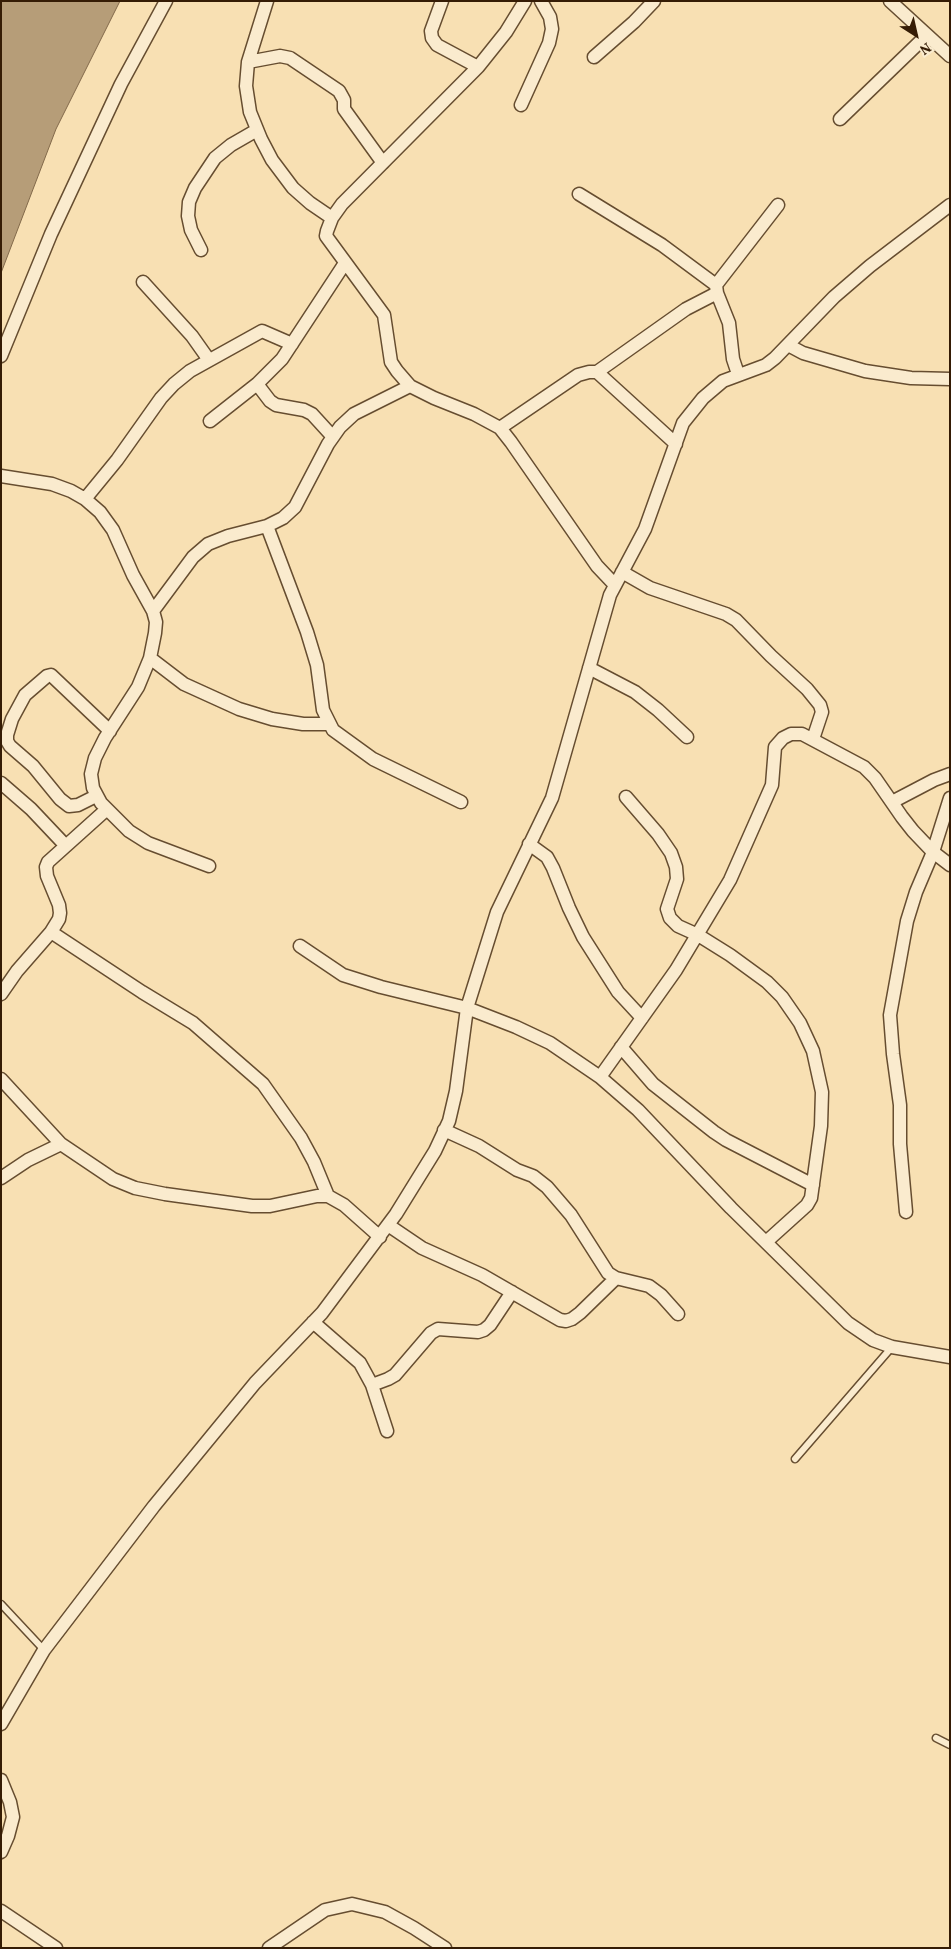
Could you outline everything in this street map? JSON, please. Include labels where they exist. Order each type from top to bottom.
[{"type":"street","points":[[1,356],[51,234],[117,92],[166,1]]},
{"type":"street","points":[[267,1],[248,62],[246,86],[250,112],[272,160],[293,188],[310,203],[332,218]]},
{"type":"street","points":[[442,1],[431,31],[432,38],[437,45],[478,66]]},
{"type":"street","points":[[525,1],[506,32],[478,66],[360,184],[332,218],[326,236],[384,315],[391,362],[410,386],[474,414],[500,428],[512,442],[597,566],[615,585]]},
{"type":"street","points":[[520,105],[549,43],[552,29],[550,17],[541,1]]},
{"type":"street","points":[[594,57],[634,22],[654,1]]},
{"type":"street","points":[[890,1],[950,56]]},
{"type":"street","points":[[840,119],[927,35]]},
{"type":"street","points":[[248,62],[280,56],[290,58],[338,91],[344,100],[344,109],[383,163]]},
{"type":"street","points":[[200,250],[191,230],[188,216],[189,202],[195,188],[215,158],[257,130]]},
{"type":"street","points":[[579,194],[669,250],[716,289],[729,323],[731,346],[738,374]]},
{"type":"street","points":[[500,428],[578,375],[597,372],[716,289],[778,205]]},
{"type":"street","points":[[1,1724],[44,1650],[154,1506],[242,1398],[322,1313],[388,1226],[435,1151],[449,1121],[456,1092],[467,1008],[497,912],[552,798],[610,595],[645,529],[683,423],[703,398],[723,381],[766,365],[775,358],[834,297],[950,205]]},
{"type":"street","points":[[210,421],[257,384],[282,359],[345,263]]},
{"type":"street","points":[[143,282],[192,336],[210,360]]},
{"type":"street","points":[[85,499],[117,460],[161,398],[174,384],[210,360],[262,331],[292,344]]},
{"type":"street","points":[[788,345],[803,353],[865,371],[911,378],[950,379]]},
{"type":"street","points":[[597,372],[676,444]]},
{"type":"street","points":[[257,384],[270,401],[276,405],[304,410],[312,414],[333,437]]},
{"type":"street","points":[[153,610],[193,557],[208,544],[228,536],[266,526],[282,518],[295,507],[333,437],[340,427],[354,414],[410,386]]},
{"type":"street","points":[[1,476],[52,484],[72,491],[100,512],[113,530],[133,575],[153,610],[156,622],[150,658],[138,687],[95,758],[91,774],[93,788],[96,796],[129,831],[148,843],[209,866]]},
{"type":"street","points":[[266,526],[307,632],[317,665],[323,710],[328,724],[341,737],[373,759],[461,802]]},
{"type":"street","points":[[622,572],[650,588],[726,614],[736,620],[807,689],[820,705],[822,712],[813,740]]},
{"type":"street","points":[[150,658],[184,684],[239,709],[272,719],[303,724],[328,724]]},
{"type":"street","points":[[589,668],[635,692],[687,737]]},
{"type":"street","points":[[96,796],[78,805],[69,806],[60,799],[33,766],[10,746],[7,736],[12,719],[25,695],[47,676],[51,675],[110,731]]},
{"type":"street","points":[[600,1077],[698,936],[730,880],[772,785],[775,747],[783,738],[791,734],[802,734],[864,767],[902,817],[933,852],[950,865]]},
{"type":"street","points":[[892,802],[934,780],[950,774]]},
{"type":"street","points":[[1,783],[31,809],[65,845]]},
{"type":"street","points":[[626,797],[658,834],[676,867],[677,879],[667,908],[670,918],[678,926],[698,936],[767,982],[782,997],[800,1023],[813,1052],[822,1092],[821,1126],[811,1198],[807,1205],[766,1242]]},
{"type":"street","points":[[906,1212],[900,1144],[900,1105],[890,1015],[907,921],[916,892],[933,852],[950,798]]},
{"type":"street","points":[[1,994],[17,971],[51,932],[59,919],[60,913],[46,868],[52,856],[107,809]]},
{"type":"street","points":[[529,844],[546,857],[554,868],[569,908],[583,937],[618,992],[642,1018]]},
{"type":"street","points":[[51,932],[193,1023],[263,1084],[301,1138],[314,1162],[328,1196]]},
{"type":"street","points":[[300,946],[324,964],[343,975],[467,1008],[516,1027],[550,1043],[600,1077],[638,1110],[766,1242],[848,1323],[873,1340],[892,1347],[950,1357]]},
{"type":"street","points":[[621,1047],[652,1084],[714,1132],[813,1185]]},
{"type":"street","points":[[1,1079],[61,1144],[113,1179],[135,1188],[165,1194],[252,1206],[270,1206],[317,1196],[328,1196],[344,1205],[380,1237]]},
{"type":"street","points":[[444,1130],[478,1146],[517,1170],[533,1176],[547,1187],[581,1229],[608,1273],[616,1278],[649,1286],[661,1295],[678,1314]]},
{"type":"street","points":[[1,1178],[28,1160],[61,1144]]},
{"type":"street","points":[[388,1226],[422,1248],[482,1274],[549,1314],[566,1321],[580,1313],[616,1278]]},
{"type":"street","points":[[372,1385],[388,1380],[395,1375],[431,1333],[438,1329],[478,1332],[484,1330],[490,1325],[512,1292]]},
{"type":"street","points":[[313,1322],[360,1363],[372,1385],[387,1431]]},
{"type":"street","points":[[1,1780],[10,1802],[13,1817],[1,1852]]},
{"type":"street","points":[[270,1948],[325,1910],[352,1904],[385,1912],[445,1948]]},
{"type":"street","points":[[1,1911],[56,1948]]},
{"type":"lane","points":[[795,1459],[892,1347]]},
{"type":"lane","points":[[1,1604],[44,1650]]},
{"type":"lane","points":[[936,1738],[950,1745]]},
{"type":"shaded area","points":[[1,1],[120,1],[56,129],[1,273]]}]
